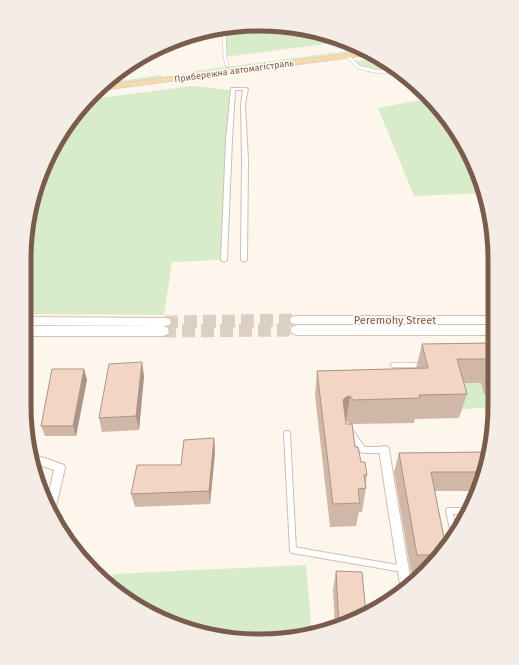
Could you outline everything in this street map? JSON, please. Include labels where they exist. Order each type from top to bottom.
[{"type":"main road","name":"Прибережна автомагістраль","points":[[110,87],[189,70],[350,52]]},
{"type":"main road","name":"Прибережна автомагістраль","points":[[118,80],[200,75],[350,52]]},
{"type":"main road","points":[[189,70],[186,72],[188,76],[200,75]]},
{"type":"main road","name":"Peremohy Street","points":[[488,320],[296,325],[488,330]]},
{"type":"main road","points":[[31,321],[164,327],[31,332]]},
{"type":"street","points":[[224,260],[229,140],[233,89],[246,89],[243,104],[245,161],[244,260]]},
{"type":"street","points":[[384,450],[405,582]]},
{"type":"street","points":[[38,459],[60,468],[52,501]]},
{"type":"lane","points":[[224,34],[225,57],[228,65]]},
{"type":"lane","points":[[350,52],[358,67],[374,71],[389,72]]},
{"type":"lane","points":[[394,365],[431,365]]},
{"type":"lane","points":[[349,431],[363,450],[384,450]]},
{"type":"lane","points":[[287,434],[293,550],[403,569]]},
{"type":"lane","points":[[453,527],[449,511],[462,511]]},
{"type":"green space","points":[[245,31],[274,31],[304,35],[333,43],[225,57],[224,34]]},
{"type":"green space","points":[[352,51],[354,52],[197,73],[194,71]]},
{"type":"green space","points":[[369,60],[387,71],[363,68],[354,61]]},
{"type":"green space","points":[[161,75],[162,78],[113,84],[116,81]]},
{"type":"green space","points":[[192,86],[230,90],[220,260],[172,262],[164,315],[31,314],[31,245],[35,215],[43,186],[48,172],[62,145],[78,120],[98,98]]},
{"type":"green space","points":[[423,100],[441,120],[457,145],[471,172],[478,193],[414,196],[378,108]]},
{"type":"green space","points":[[488,367],[488,407],[453,410],[403,371]]},
{"type":"green space","points":[[306,565],[311,628],[274,634],[245,634],[215,630],[200,626],[172,617],[145,603],[120,587],[112,580],[113,574]]},
{"type":"building","points":[[488,343],[488,359],[457,359],[467,394],[419,395],[420,398],[353,400],[350,396],[346,397],[343,400],[346,424],[352,424],[355,447],[358,447],[361,462],[365,462],[367,475],[364,475],[366,488],[358,489],[360,503],[333,504],[317,371],[428,368],[422,344]]},
{"type":"building","points":[[142,362],[136,416],[99,418],[109,364]]},
{"type":"building","points":[[52,369],[84,369],[73,426],[41,426]]},
{"type":"building","points":[[214,438],[209,491],[131,494],[137,465],[181,465],[184,440]]},
{"type":"building","points":[[483,452],[478,472],[431,472],[444,540],[432,555],[417,555],[399,453]]},
{"type":"building","points":[[336,571],[362,572],[365,608],[339,620]]},
{"type":"tunnel","points":[[165,322],[296,320]]},
{"type":"tunnel","points":[[163,331],[297,330]]}]
